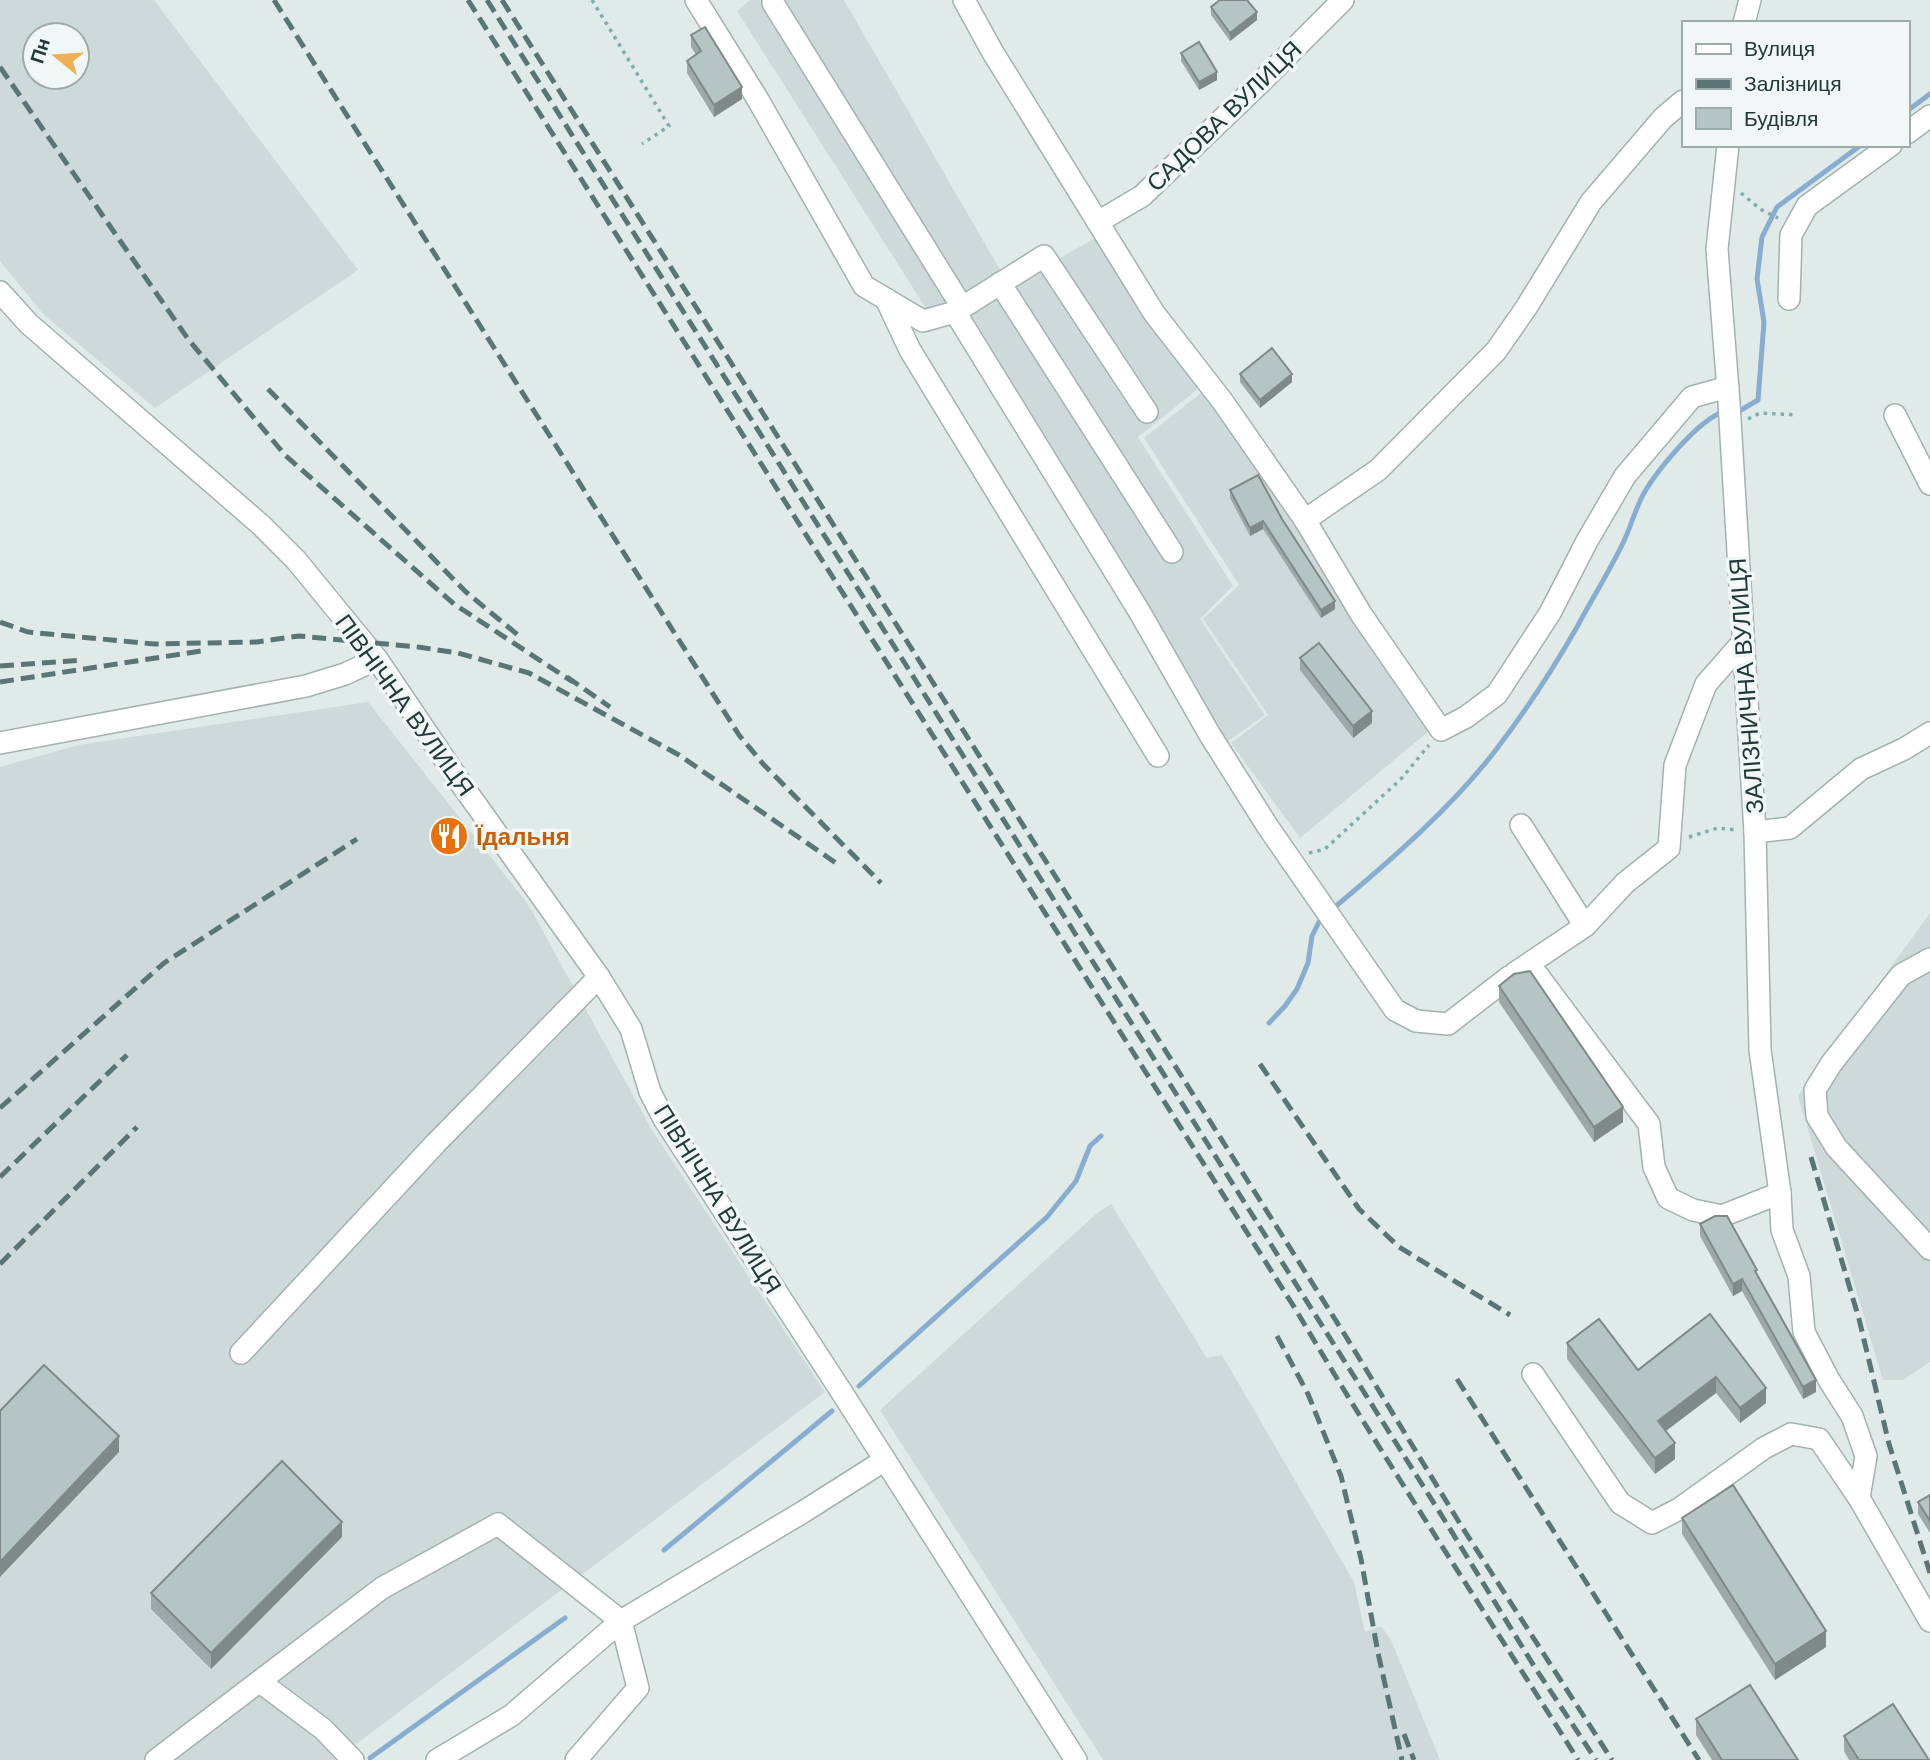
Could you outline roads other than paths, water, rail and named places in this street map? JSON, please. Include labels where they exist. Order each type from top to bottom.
[{"type":"street","points":[[696,0],[757,98],[864,286],[923,321],[958,309],[1044,256],[1147,412]]},
{"type":"street","points":[[964,0],[992,51],[1154,313],[1223,402],[1305,520],[1361,614],[1441,730],[1466,717],[1497,694],[1550,613],[1625,475],[1692,397],[1729,410]]},
{"type":"street","name":"САДОВА ВУЛИЦЯ","points":[[1098,222],[1142,196],[1343,0]]},
{"type":"street","points":[[1745,21],[1750,0]]},
{"type":"street","points":[[773,3],[1139,611],[1210,735],[1289,857],[1395,1010],[1416,1021],[1448,1024],[1509,977],[1586,926],[1625,883],[1669,848],[1675,765],[1706,684],[1743,642]]},
{"type":"street","points":[[1305,520],[1378,470],[1496,351],[1526,309],[1591,202],[1663,118],[1682,102]]},
{"type":"street","points":[[1909,132],[1930,116]]},
{"type":"street","name":"ЗАЛІЗНИЧНА ВУЛИЦЯ","points":[[1728,147],[1717,249],[1755,832],[1790,828],[1861,769],[1904,749],[1930,733]]},
{"type":"street","points":[[1789,299],[1791,234],[1807,206],[1888,147]]},
{"type":"street","points":[[1000,283],[1172,552]]},
{"type":"street","name":"ПІВНІЧНА ВУЛИЦЯ","points":[[0,292],[29,324],[261,525],[296,559],[377,659],[462,785],[599,977],[631,1029],[650,1092],[664,1119],[1076,1760]]},
{"type":"street","points":[[886,299],[910,350],[1158,755]]},
{"type":"street","points":[[1895,415],[1930,484]]},
{"type":"street","points":[[0,743],[306,686],[345,674],[377,659]]},
{"type":"street","points":[[1521,825],[1586,926]]},
{"type":"street","points":[[1755,832],[1760,1050],[1780,1193],[1782,1230],[1799,1276],[1804,1332],[1829,1380],[1852,1416],[1866,1456],[1859,1498]]},
{"type":"street","points":[[1930,959],[1901,975],[1831,1064],[1815,1090],[1817,1116],[1836,1147],[1930,1249]]},
{"type":"street","points":[[1509,977],[1536,973],[1649,1124],[1654,1167],[1668,1198],[1693,1210],[1722,1216],[1780,1193]]},
{"type":"street","points":[[240,1353],[436,1143],[599,977]]},
{"type":"street","points":[[1533,1374],[1620,1503],[1652,1523],[1679,1509],[1764,1448],[1791,1434],[1819,1439],[1859,1498],[1930,1621]]},
{"type":"street","points":[[437,1760],[512,1715],[621,1620],[803,1513],[885,1460]]},
{"type":"street","points":[[156,1760],[382,1588],[498,1524],[621,1620],[638,1688],[576,1760]]},
{"type":"street","points":[[260,1682],[323,1729],[353,1760]]},
{"type":"waterway","points":[[1909,110],[1930,94]]},
{"type":"waterway","points":[[1741,410],[1758,400],[1764,322],[1757,279],[1762,237],[1777,207],[1858,147]]},
{"type":"waterway","points":[[1336,906],[1440,813],[1495,751],[1538,690],[1577,627],[1618,554],[1647,489],[1664,464],[1686,440],[1718,414]]},
{"type":"waterway","points":[[1269,1023],[1297,989],[1308,963],[1312,936],[1320,920]]},
{"type":"waterway","points":[[859,1386],[1047,1217],[1076,1181],[1090,1146],[1101,1136]]},
{"type":"waterway","points":[[664,1550],[832,1411]]},
{"type":"waterway","points":[[370,1758],[565,1618]]},
{"type":"railway","points":[[274,0],[739,735],[764,765],[881,883]]},
{"type":"railway","points":[[468,0],[1578,1760]]},
{"type":"railway","points":[[487,0],[1534,1666],[1596,1760]]},
{"type":"railway","points":[[502,0],[1345,1335],[1462,1527],[1612,1760]]},
{"type":"railway","points":[[0,67],[188,339],[285,455],[454,604],[573,682]]},
{"type":"railway","points":[[268,389],[466,592],[519,636]]},
{"type":"railway","points":[[0,622],[28,632],[154,644],[257,642],[299,636],[418,647],[458,653],[529,673],[679,755],[836,863]]},
{"type":"railway","points":[[0,682],[201,651]]},
{"type":"railway","points":[[0,666],[83,660]]},
{"type":"railway","points":[[567,677],[610,707]]},
{"type":"railway","points":[[0,1108],[164,963],[357,839]]},
{"type":"railway","points":[[0,1177],[127,1055]]},
{"type":"railway","points":[[1260,1064],[1359,1209],[1399,1247],[1510,1315]]},
{"type":"railway","points":[[0,1264],[137,1127]]},
{"type":"railway","points":[[1811,1157],[1859,1319],[1889,1444],[1930,1573]]},
{"type":"railway","points":[[1277,1336],[1308,1394],[1341,1476],[1361,1559],[1378,1653],[1402,1760]]},
{"type":"railway","points":[[1457,1379],[1699,1760]]},
{"type":"railway","points":[[1404,1734],[1414,1760]]},
{"type":"place","name":"Їдальня","points":[[449,836]]}]
